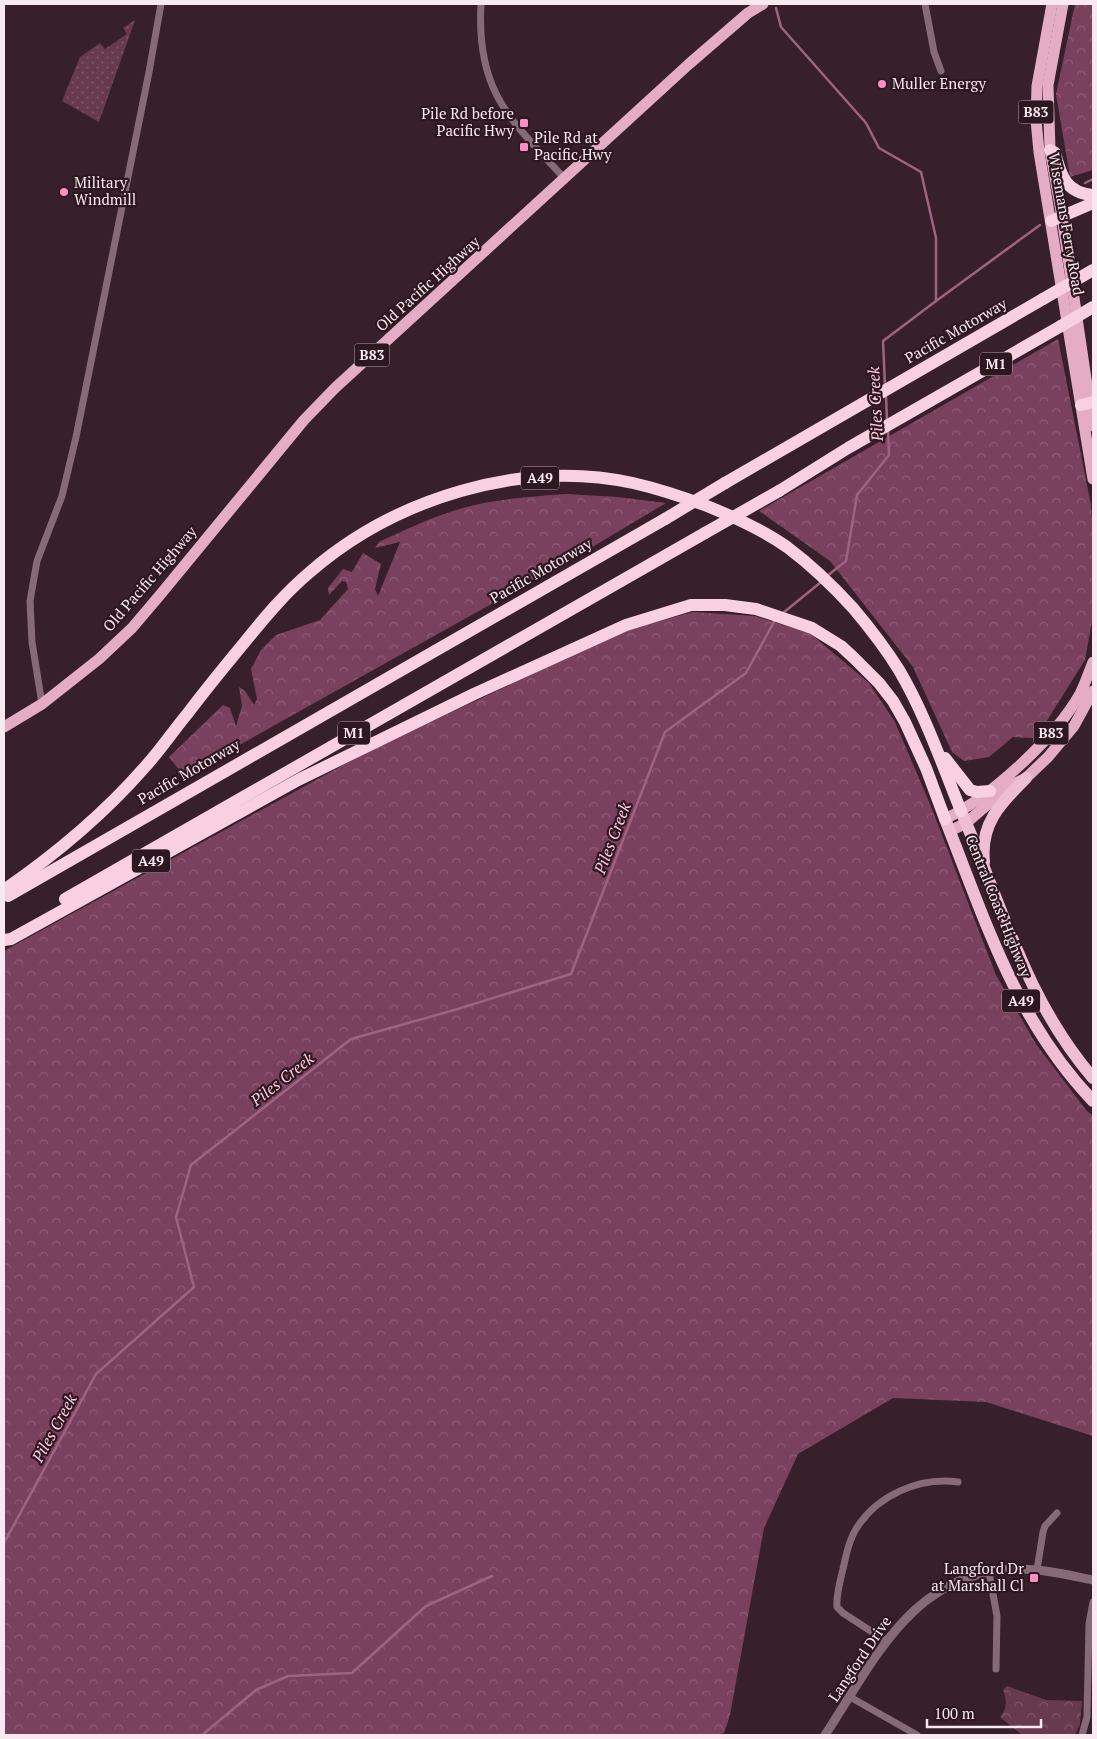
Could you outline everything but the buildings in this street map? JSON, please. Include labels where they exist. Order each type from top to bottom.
[{"type":"highway","points":[[1050,150],[1055,153],[1060,175],[1068,185],[1081,193],[1093,196]]},
{"type":"highway","points":[[1057,219],[1093,203]]},
{"type":"highway","name":"Pacific Motorway","points":[[4,898],[665,519],[1093,270]]},
{"type":"highway","name":"M1","points":[[4,934],[779,491],[848,448],[1093,307]]},
{"type":"highway","name":"A49","points":[[4,890],[71,840],[98,816],[138,775],[277,602],[308,573],[346,544],[404,511],[477,487],[515,480],[570,477],[631,483],[675,494],[746,523],[786,547],[815,571],[855,611],[899,670],[932,737],[964,817]]},
{"type":"highway","name":"A49","points":[[4,940],[11,939],[341,758],[474,694],[626,625],[691,605],[725,605],[756,609],[812,628],[848,652],[879,683],[905,722],[926,768],[945,819]]},
{"type":"highway","points":[[932,737],[953,769],[970,790],[977,792],[990,791]]},
{"type":"highway","points":[[988,879],[983,853],[986,832],[991,819],[1001,804],[1026,778]]},
{"type":"highway","name":"Central Coast Highway","points":[[964,817],[1032,987],[1052,1023],[1093,1078]]},
{"type":"highway","name":"Central Coast Highway","points":[[945,819],[994,944],[1017,995],[1054,1054],[1093,1102]]},
{"type":"main road","name":"Old Pacific Highway","points":[[4,727],[42,704],[99,659],[132,628],[304,420],[335,388],[689,64],[748,13],[763,4]]},
{"type":"main road","name":"Wisemans Ferry Road","points":[[1052,4],[1037,86],[1036,120],[1039,152],[1057,219]]},
{"type":"main road","name":"Wisemans Ferry Road","points":[[1063,4],[1048,85],[1050,150],[1057,219],[1093,426]]},
{"type":"main road","name":"Wisemans Ferry Road","points":[[1088,403],[1093,479]]},
{"type":"main road","name":"B83","points":[[950,831],[1055,729],[1080,694],[1093,662]]},
{"type":"main road","name":"B83","points":[[945,819],[964,817],[1009,786],[1026,778],[1066,737],[1082,714],[1093,691]]},
{"type":"street","points":[[42,704],[32,642],[30,601],[37,561],[62,496],[76,437],[150,72],[161,4]]},
{"type":"street","points":[[481,4],[479,26],[482,50],[494,92],[509,118],[565,179]]},
{"type":"street","points":[[925,4],[934,52],[941,71]]},
{"type":"street","points":[[886,1641],[843,1613],[837,1607],[837,1597],[848,1548],[856,1530],[870,1511],[896,1492],[914,1485],[945,1480],[958,1482]]},
{"type":"street","points":[[1037,1570],[1045,1526],[1057,1513]]},
{"type":"street","name":"Langford Drive","points":[[826,1735],[886,1641],[906,1617],[931,1596],[958,1581],[989,1572],[1013,1569],[1037,1570],[1093,1580]]},
{"type":"street","points":[[989,1572],[997,1616],[996,1669]]},
{"type":"street","points":[[1082,1735],[1086,1717],[1089,1624],[1093,1602]]},
{"type":"street","points":[[850,1697],[917,1735]]},
{"type":"green space","points":[[1075,4],[1093,4],[1093,170],[1070,177],[1056,94]]},
{"type":"green space","points":[[135,20],[99,122],[62,101],[80,57],[100,43],[105,49],[127,34],[123,28]]},
{"type":"green space","points":[[1058,339],[1091,505],[1093,532],[1093,615],[1085,660],[1036,738],[1013,737],[989,757],[964,761],[952,752],[913,667],[830,561],[759,511]]},
{"type":"green space","points":[[566,494],[618,497],[666,503],[584,552],[184,776],[169,757],[223,705],[230,708],[236,726],[242,706],[239,687],[245,691],[254,705],[257,699],[251,669],[261,650],[276,635],[320,620],[348,589],[346,582],[342,581],[329,595],[328,588],[343,569],[352,572],[363,553],[381,564],[375,589],[378,596],[400,542],[375,548],[379,542],[415,525],[467,507],[509,499]]},
{"type":"green space","points":[[693,612],[755,616],[811,634],[869,683],[895,722],[930,804],[996,975],[1036,1044],[1086,1110],[1093,1116],[1093,1436],[986,1402],[893,1398],[798,1454],[764,1528],[730,1715],[724,1733],[716,1735],[4,1735],[4,951],[367,752],[626,630]]},
{"type":"green space","points":[[1007,1686],[1046,1700],[1082,1701],[1080,1724],[1075,1735],[1022,1735],[1000,1717],[1006,1704],[1003,1690]]},
{"type":"waterway","name":"Piles Creek","points":[[776,8],[781,27],[866,123],[879,148],[921,172],[936,238],[936,301],[883,341],[885,385]]},
{"type":"waterway","points":[[1085,183],[1093,179]]},
{"type":"waterway","points":[[936,301],[1040,225]]},
{"type":"waterway","name":"Piles Creek","points":[[886,396],[887,420]]},
{"type":"waterway","name":"Piles Creek","points":[[827,576],[846,561],[857,495],[889,455],[888,431]]},
{"type":"waterway","name":"Piles Creek","points":[[783,613],[821,582]]},
{"type":"waterway","name":"Piles Creek","points":[[4,1543],[96,1374],[194,1287],[176,1217],[191,1165],[351,1039],[571,974],[665,732],[746,673],[775,620]]},
{"type":"waterway","points":[[202,1735],[256,1690],[288,1676],[352,1673],[426,1606],[492,1576]]},
{"type":"place","name":"Muller Energy","points":[[882,84]]},
{"type":"place","name":"Pile Rd before Pacific Hwy","points":[[524,123]]},
{"type":"place","name":"Pile Rd at Pacific Hwy","points":[[524,147]]},
{"type":"place","name":"Military Windmill","points":[[64,192]]},
{"type":"place","name":"Langford Dr at Marshall Cl","points":[[1034,1578]]}]
